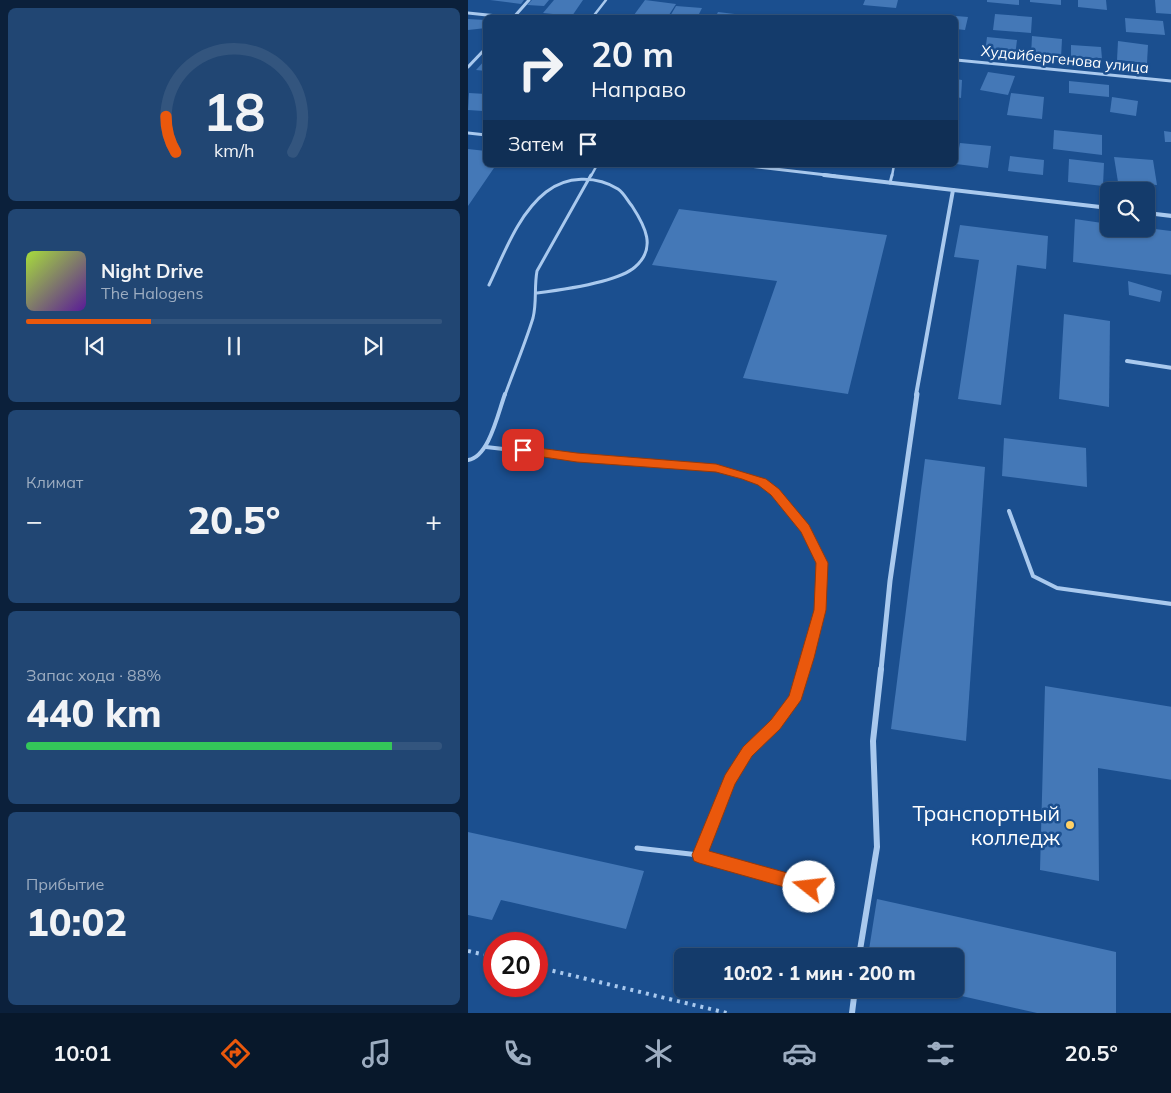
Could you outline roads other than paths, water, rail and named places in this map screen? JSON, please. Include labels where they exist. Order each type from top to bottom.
[{"type":"street","points":[[516,15],[529,0]]},
{"type":"street","points":[[468,12],[496,15]]},
{"type":"street","points":[[468,67],[483,51]]},
{"type":"street","name":"Худайбергенова улица","points":[[958,60],[1172,81]]},
{"type":"street","points":[[468,133],[483,135]]},
{"type":"street","points":[[758,167],[1100,207]]},
{"type":"street","points":[[860,948],[876,848],[873,741],[890,582],[911,426],[953,190]]},
{"type":"street","points":[[1155,214],[1172,216]]},
{"type":"street","points":[[1127,361],[1172,368]]},
{"type":"street","points":[[852,1013],[854,998]]},
{"type":"lane","points":[[594,15],[606,0]]},
{"type":"lane","points":[[468,460],[475,459],[486,447],[523,346],[537,293],[535,282],[537,271],[596,167]]},
{"type":"lane","points":[[890,183],[894,167]]},
{"type":"lane","points":[[488,285],[519,225],[530,209],[556,184],[569,180],[588,181],[602,183],[620,190],[647,228],[648,244],[645,255],[634,268],[624,274],[566,290],[537,293]]},
{"type":"lane","points":[[486,447],[577,458],[716,468],[762,482],[788,505],[805,528],[822,563],[820,610],[805,667],[794,700],[776,724],[748,751],[730,780],[699,855]]},
{"type":"lane","points":[[1009,511],[1034,576],[1057,588],[1172,604]]},
{"type":"lane","points":[[637,848],[699,855],[809,887]]},
{"type":"place","name":"Транспортный колледж","points":[[1070,825]]}]
